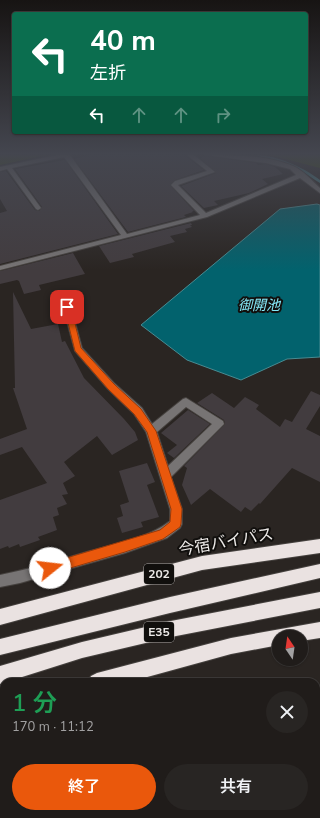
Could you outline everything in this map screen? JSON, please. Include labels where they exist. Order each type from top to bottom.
[{"type":"highway","name":"今宿バイパス","points":[[0,617],[202,563],[320,546]]},
{"type":"highway","name":"E35","points":[[0,647],[170,605],[320,571]]},
{"type":"highway","name":"E35","points":[[0,675],[82,650],[171,629],[320,600]]},
{"type":"highway","points":[[308,632],[320,630]]},
{"type":"highway","points":[[112,678],[231,646],[272,638]]},
{"type":"highway","points":[[10,678],[82,650]]},
{"type":"street","points":[[27,193],[38,208]]},
{"type":"street","points":[[94,193],[126,237]]},
{"type":"street","points":[[182,193],[205,216]]},
{"type":"street","points":[[0,268],[205,216],[258,193]]},
{"type":"street","points":[[0,580],[20,577],[125,547],[163,534],[176,524],[176,509],[151,431],[138,411],[111,386],[78,349],[67,307]]},
{"type":"street","points":[[151,431],[186,402],[219,424],[166,475]]},
{"type":"water","name":"御開池","points":[[317,204],[320,205],[320,357],[287,359],[241,380],[187,360],[141,325],[280,209]]},
{"type":"building","points":[[0,193],[22,193],[35,210],[39,211],[42,207],[32,193],[89,193],[118,234],[0,264],[0,213],[7,211],[0,199]]},
{"type":"building","points":[[99,193],[178,193],[194,211],[184,215],[186,217],[128,232]]},
{"type":"building","points":[[188,193],[248,193],[214,201],[218,205],[204,208]]},
{"type":"building","points":[[191,223],[192,225],[190,225],[192,227],[185,229],[187,232],[170,236],[175,242],[132,254],[134,257],[110,263],[99,246]]},
{"type":"building","points":[[73,253],[85,274],[39,285],[41,290],[24,294],[19,281],[17,280],[0,284],[0,271]]},
{"type":"building","points":[[13,292],[31,329],[58,324],[62,342],[65,341],[84,378],[124,419],[135,432],[138,440],[112,455],[97,436],[64,462],[75,476],[63,483],[68,494],[62,495],[67,504],[57,508],[59,515],[53,517],[57,530],[38,537],[40,540],[20,547],[19,544],[9,548],[8,546],[0,549],[0,500],[47,483],[22,447],[0,455],[0,439],[27,429],[13,388],[15,388]]},
{"type":"building","points":[[311,391],[320,395],[320,406],[306,429],[320,436],[320,482],[292,468],[260,504],[259,503],[251,511],[245,507],[241,512],[210,489],[191,505],[182,485],[187,468],[184,466],[225,424],[224,420],[197,403],[212,393],[234,408],[245,397],[259,405],[256,409],[280,427],[285,419],[292,422]]},
{"type":"building","points":[[188,410],[210,424],[174,458],[167,453],[177,445],[161,433]]},
{"type":"building","points":[[147,463],[155,482],[147,485],[159,517],[141,522],[143,527],[122,533],[117,518],[123,516],[120,505],[129,502],[119,471]]},
{"type":"route","points":[[50,568],[125,547],[163,534],[176,524],[176,509],[151,431],[138,411],[111,386],[78,349],[67,307]]}]
